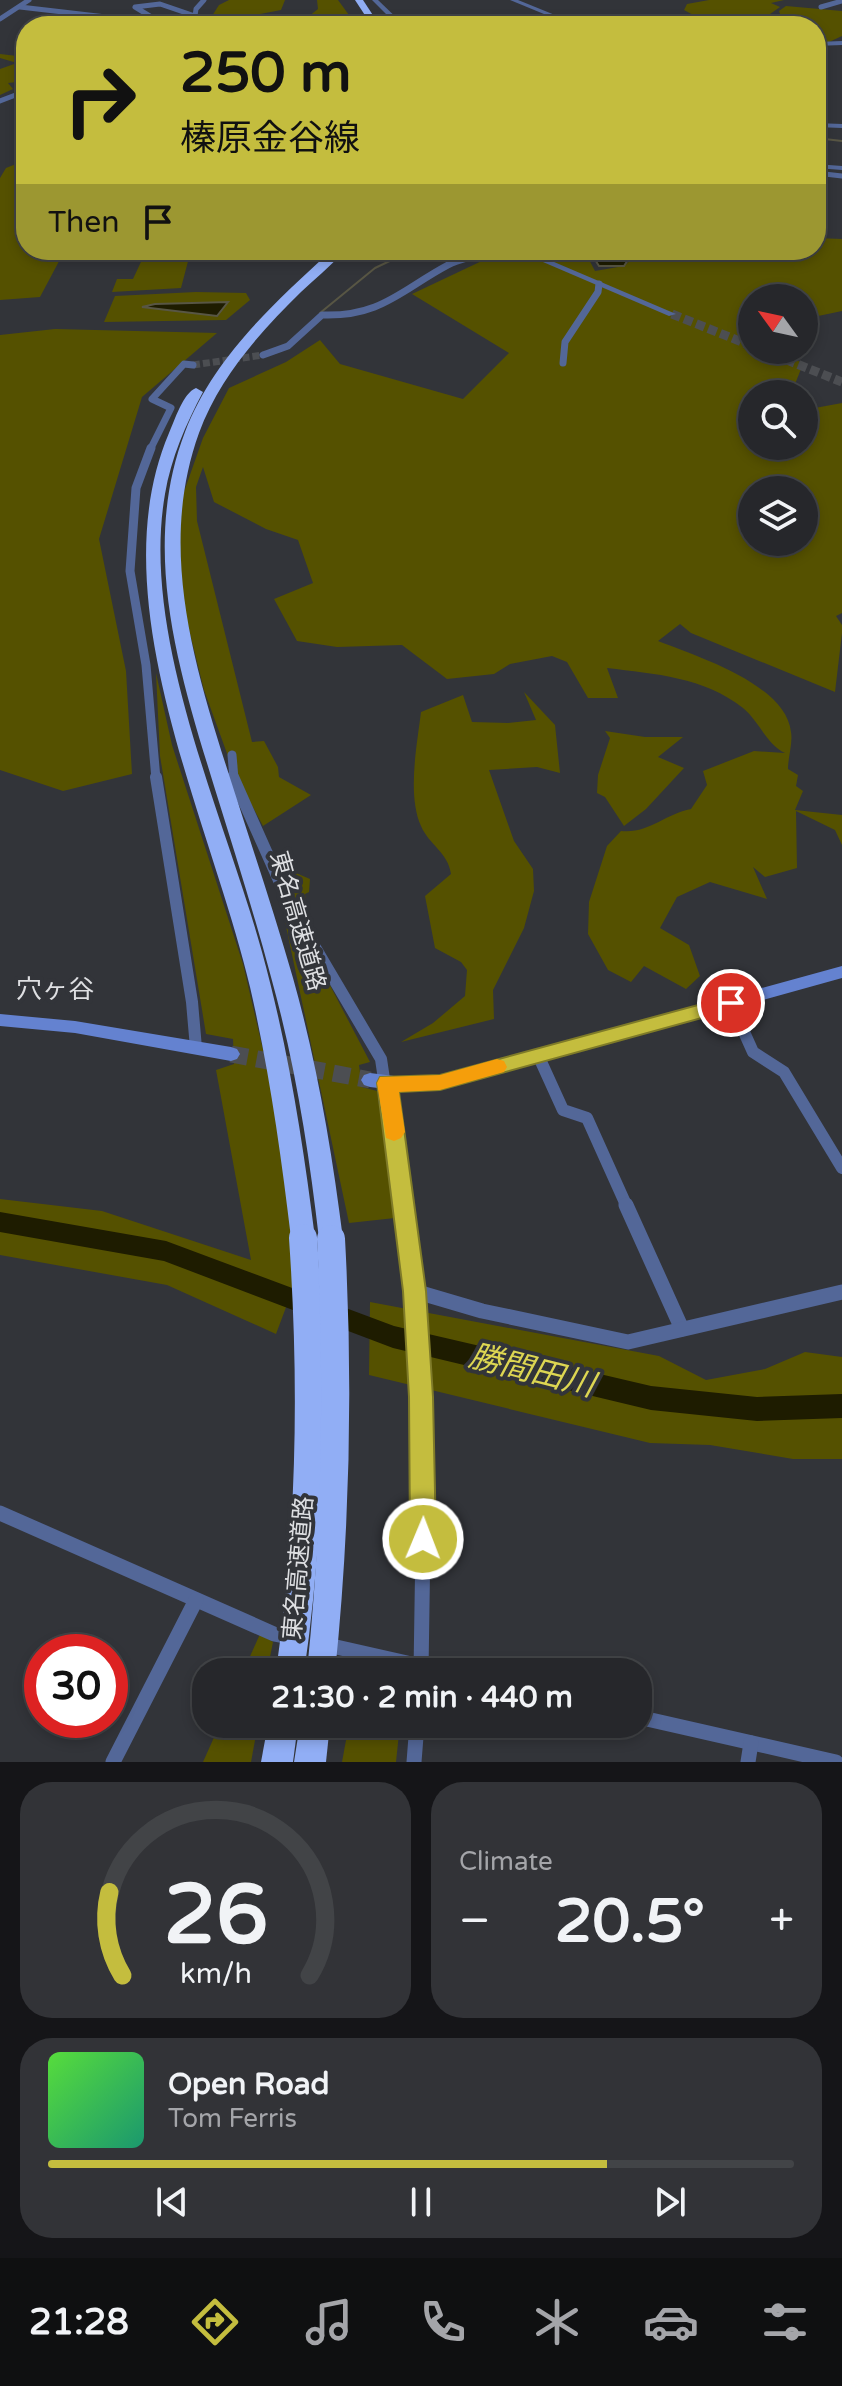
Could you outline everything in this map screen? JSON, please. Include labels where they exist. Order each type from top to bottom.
[{"type":"highway","name":"東名高速道路","points":[[315,260],[247,325],[200,384],[172,442],[158,491],[153,528],[154,575],[167,659],[184,726],[230,872],[268,1016],[291,1133],[317,1239],[338,1378],[337,1489],[322,1658]]},
{"type":"highway","name":"東名高速道路","points":[[291,1658],[305,1501],[309,1411],[308,1291],[317,1239],[314,1112],[283,980],[186,657],[174,591],[171,534],[179,473],[197,420],[211,392],[258,329],[329,260]]},
{"type":"main road","points":[[378,1082],[410,1085],[440,1083],[842,972]]},
{"type":"main road","points":[[0,1020],[75,1027],[231,1054]]},
{"type":"street","points":[[0,19],[29,0]]},
{"type":"street","points":[[150,16],[135,7],[160,4],[195,16],[196,9],[204,0]]},
{"type":"street","points":[[375,0],[392,16]]},
{"type":"street","points":[[513,0],[554,16]]},
{"type":"street","points":[[821,7],[842,1]]},
{"type":"street","points":[[21,7],[104,16]]},
{"type":"street","points":[[263,355],[274,355],[322,315],[364,315],[454,262],[463,260]]},
{"type":"street","points":[[543,260],[672,314]]},
{"type":"street","points":[[563,363],[565,342],[598,292],[599,284]]},
{"type":"street","points":[[193,365],[184,364],[152,399],[171,408],[148,453],[136,488],[130,571],[146,665],[152,752],[192,1002],[196,1048]]},
{"type":"street","points":[[232,755],[233,777],[290,905],[381,1059],[378,1082],[414,1291],[420,1370],[424,1476],[421,1658]]},
{"type":"street","points":[[731,1003],[753,1052],[784,1072],[842,1168]]},
{"type":"street","points":[[538,1055],[563,1110],[587,1118],[682,1329]]},
{"type":"street","points":[[414,1291],[482,1311],[628,1342],[842,1292]]},
{"type":"street","points":[[0,1513],[274,1634],[375,1658]]},
{"type":"street","points":[[113,1762],[196,1600]]},
{"type":"street","points":[[652,1720],[836,1762]]},
{"type":"street","points":[[414,1762],[416,1738]]},
{"type":"street","points":[[748,1762],[751,1743]]},
{"type":"shaded area","points":[[229,0],[285,0],[281,10],[250,16],[212,16],[219,5]]},
{"type":"shaded area","points":[[317,0],[338,0],[350,16],[309,16],[318,9]]},
{"type":"shaded area","points":[[709,0],[784,0],[771,3],[780,7],[767,16],[695,16],[684,10],[687,4]]},
{"type":"shaded area","points":[[786,6],[842,11],[842,36],[826,42],[826,16],[781,16],[779,11]]},
{"type":"shaded area","points":[[0,54],[16,56],[16,63],[0,58]]},
{"type":"shaded area","points":[[16,63],[16,82],[8,83],[13,89],[0,95],[0,69]]},
{"type":"shaded area","points":[[16,164],[16,260],[60,260],[40,297],[0,300],[0,178],[6,168]]},
{"type":"shaded area","points":[[826,238],[842,239],[842,311],[818,316],[818,284],[738,284],[738,364],[803,364],[797,380],[738,380],[738,460],[818,460],[818,407],[842,403],[842,613],[836,616],[842,625],[842,633],[835,692],[691,633],[680,624],[658,641],[737,674],[773,700],[785,715],[791,732],[788,769],[798,775],[796,786],[803,791],[795,810],[842,815],[842,845],[835,830],[796,811],[797,868],[765,877],[753,867],[767,899],[710,882],[677,897],[660,928],[689,945],[700,976],[686,989],[644,966],[631,982],[608,970],[588,934],[589,902],[607,846],[621,831],[640,830],[691,809],[707,785],[703,771],[754,751],[785,753],[773,744],[743,708],[695,683],[607,668],[618,698],[588,698],[567,662],[552,656],[510,664],[494,674],[447,679],[402,645],[337,647],[297,641],[274,599],[313,583],[298,540],[266,529],[214,502],[203,467],[196,487],[197,521],[252,742],[264,741],[278,767],[279,777],[311,795],[263,826],[233,770],[204,690],[178,585],[180,503],[203,438],[229,388],[286,362],[320,340],[340,364],[463,399],[509,353],[412,294],[484,260],[589,260],[595,271],[624,266],[631,260],[826,260]]},
{"type":"shaded area","points":[[142,260],[188,260],[181,288],[112,292],[117,279],[133,279]]},
{"type":"shaded area","points":[[595,260],[628,260],[624,266],[599,266]]},
{"type":"shaded area","points":[[246,293],[250,300],[226,320],[104,322],[115,296]]},
{"type":"shaded area","points":[[228,302],[217,316],[142,307],[155,304]]},
{"type":"shaded area","points":[[55,329],[217,333],[142,397],[99,539],[126,671],[132,774],[63,791],[0,770],[0,335]]},
{"type":"shaded area","points":[[156,673],[172,745],[243,964],[277,1110],[297,1278],[276,1334],[167,1285],[0,1255],[0,1199],[102,1211],[251,1260],[216,1070],[234,1064],[233,1039],[206,1034],[160,756]]},
{"type":"shaded area","points":[[524,692],[555,725],[560,773],[537,767],[489,770],[514,841],[533,869],[534,891],[524,928],[493,990],[494,1019],[401,1042],[433,1023],[465,996],[467,970],[461,962],[435,948],[425,896],[451,874],[446,860],[424,833],[417,814],[414,770],[421,712],[463,695],[472,722],[536,720]]},
{"type":"shaded area","points":[[605,731],[645,737],[683,737],[658,757],[684,768],[646,809],[624,826],[605,797],[597,793],[598,775],[610,738]]},
{"type":"shaded area","points":[[282,867],[310,879],[309,892],[305,894],[311,929],[287,892]]},
{"type":"shaded area","points":[[284,917],[310,947],[370,1062],[359,1065],[362,1087],[377,1091],[395,1218],[349,1223]]},
{"type":"shaded area","points":[[370,1302],[659,1356],[706,1380],[765,1369],[805,1352],[842,1357],[842,1459],[793,1459],[710,1445],[650,1443],[369,1375]]},
{"type":"shaded area","points":[[260,1634],[273,1642],[270,1658],[249,1658]]},
{"type":"shaded area","points":[[214,1738],[255,1738],[251,1762],[203,1762]]},
{"type":"shaded area","points":[[346,1738],[399,1738],[396,1762],[342,1762]]},
{"type":"waterway","points":[[826,139],[842,141]]},
{"type":"waterway","points":[[320,313],[375,268],[392,260]]},
{"type":"waterway","name":"勝間田川","points":[[0,1222],[166,1251],[393,1337],[651,1398],[757,1409],[842,1406]]},
{"type":"tunnel","points":[[672,314],[738,340]]},
{"type":"tunnel","points":[[193,365],[263,355]]},
{"type":"tunnel","points":[[797,364],[842,382]]},
{"type":"tunnel","points":[[231,1054],[370,1080]]},
{"type":"slow traffic","points":[[394,1132],[387,1083],[440,1083],[497,1067]]},
{"type":"district","name":"穴ヶ谷","points":[[55,989]]},
{"type":"route","points":[[423,1539],[424,1476],[414,1291],[387,1083],[440,1083],[731,1003]]}]
